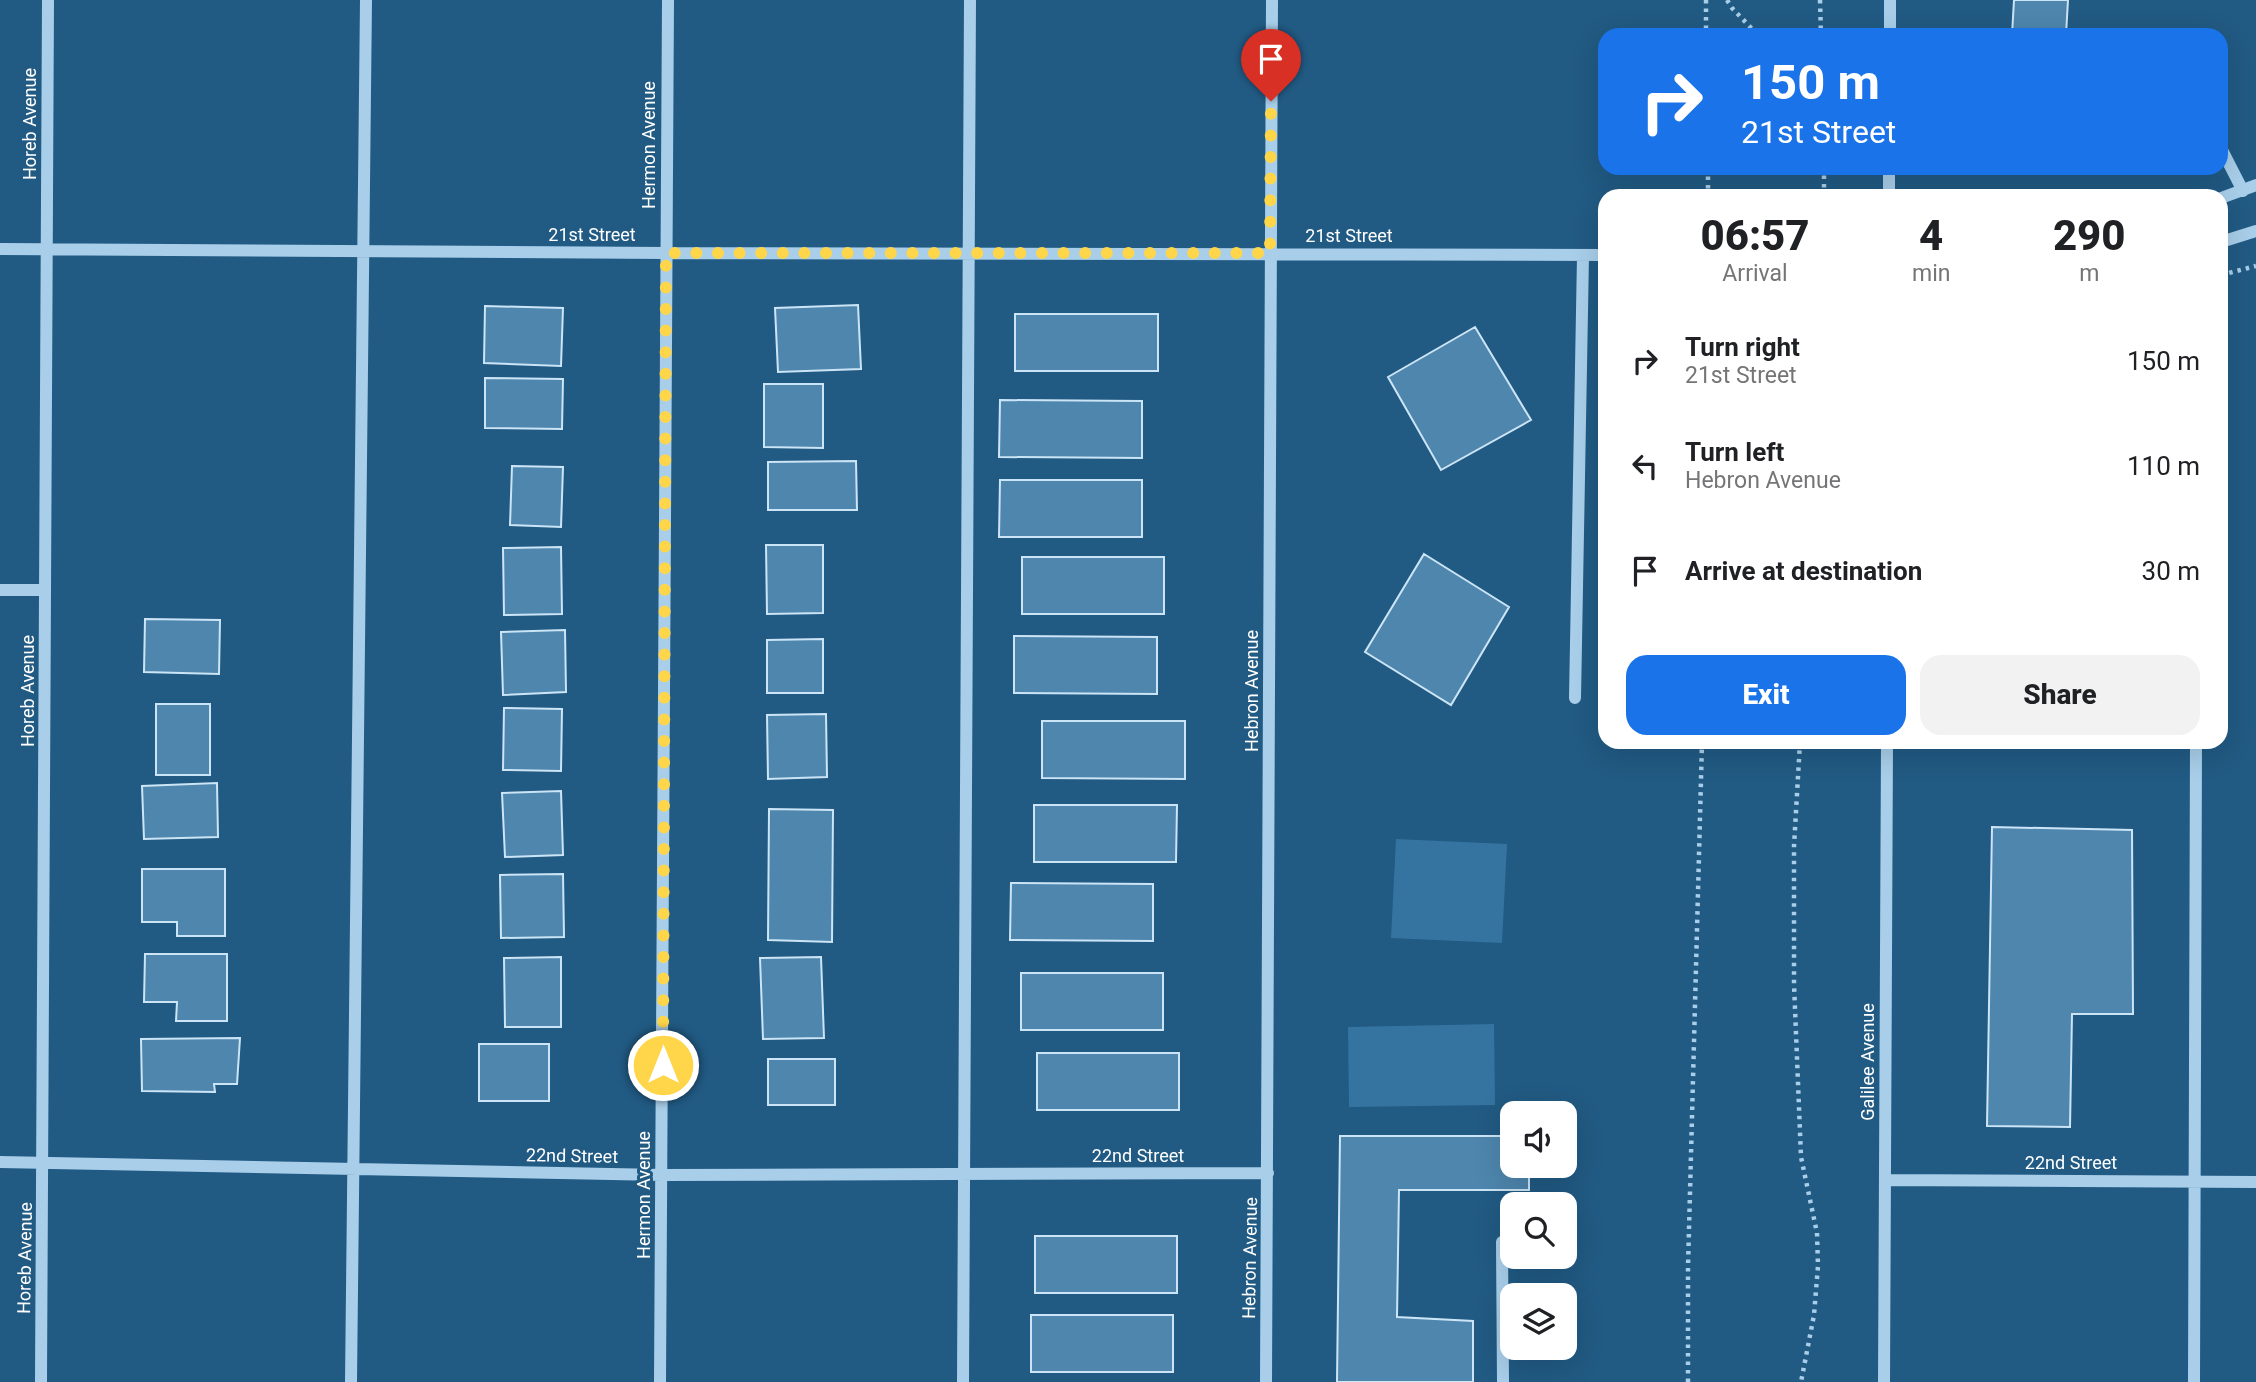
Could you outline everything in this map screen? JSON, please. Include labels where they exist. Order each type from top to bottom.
[{"type":"street","name":"Horeb Avenue","points":[[41,1382],[48,0]]},
{"type":"street","points":[[351,1382],[366,0]]},
{"type":"street","name":"Hermon Avenue","points":[[660,1382],[668,0]]},
{"type":"street","points":[[963,1382],[970,0]]},
{"type":"street","name":"Hebron Avenue","points":[[1266,1382],[1272,0]]},
{"type":"street","points":[[1889,28],[1890,0]]},
{"type":"street","points":[[2228,162],[2243,191]]},
{"type":"street","points":[[2228,196],[2256,185]]},
{"type":"street","points":[[2228,240],[2256,230]]},
{"type":"street","name":"21st Street","points":[[0,249],[1598,256]]},
{"type":"street","points":[[1575,698],[1583,256]]},
{"type":"street","points":[[0,590],[45,590]]},
{"type":"street","name":"Galilee Avenue","points":[[1884,1382],[1887,749]]},
{"type":"street","points":[[2194,1382],[2196,749]]},
{"type":"street","name":"22nd Street","points":[[0,1162],[662,1175],[1268,1173]]},
{"type":"street","name":"22nd Street","points":[[1885,1180],[2256,1182]]},
{"type":"street","points":[[1502,1269],[1503,1382]]},
{"type":"path","points":[[1706,0],[1706,28]]},
{"type":"path","points":[[1727,0],[1751,28]]},
{"type":"path","points":[[1820,0],[1821,28]]},
{"type":"path","points":[[2228,273],[2256,266]]},
{"type":"path","points":[[1688,1382],[1688,1267],[1702,749]]},
{"type":"path","points":[[1800,749],[1794,846],[1794,984],[1801,1157],[1817,1233],[1818,1266],[1814,1315],[1801,1382]]},
{"type":"shaded area","points":[[1396,839],[1507,844],[1502,943],[1391,938]]},
{"type":"shaded area","points":[[1494,1024],[1495,1105],[1349,1107],[1348,1027]]},
{"type":"building","points":[[2014,0],[2068,0],[2066,28],[2012,28]]},
{"type":"building","points":[[858,305],[861,369],[778,372],[775,308]]},
{"type":"building","points":[[485,306],[563,308],[561,366],[484,363]]},
{"type":"building","points":[[1015,314],[1158,314],[1158,371],[1015,371]]},
{"type":"building","points":[[1475,327],[1531,420],[1441,470],[1388,377]]},
{"type":"building","points":[[485,378],[563,379],[562,429],[485,428]]},
{"type":"building","points":[[764,384],[823,384],[823,448],[764,447]]},
{"type":"building","points":[[1000,400],[1142,401],[1142,458],[999,457]]},
{"type":"building","points":[[856,461],[857,510],[768,510],[768,462]]},
{"type":"building","points":[[512,466],[563,467],[561,527],[510,525]]},
{"type":"building","points":[[1000,480],[1142,480],[1142,537],[999,537]]},
{"type":"building","points":[[766,545],[823,545],[823,613],[767,614]]},
{"type":"building","points":[[561,547],[562,614],[504,615],[503,548]]},
{"type":"building","points":[[1424,554],[1509,607],[1451,705],[1365,652]]},
{"type":"building","points":[[1022,557],[1164,557],[1164,614],[1022,614]]},
{"type":"building","points":[[145,619],[220,620],[219,674],[144,672]]},
{"type":"building","points":[[565,630],[566,692],[503,695],[501,632]]},
{"type":"building","points":[[1014,636],[1157,637],[1157,694],[1014,693]]},
{"type":"building","points":[[823,639],[823,693],[767,693],[767,640]]},
{"type":"building","points":[[156,704],[210,704],[210,775],[156,775]]},
{"type":"building","points":[[504,708],[562,709],[561,771],[503,770]]},
{"type":"building","points":[[826,714],[827,777],[768,779],[767,715]]},
{"type":"building","points":[[1042,721],[1185,721],[1185,779],[1042,778]]},
{"type":"building","points":[[217,783],[218,837],[144,839],[142,786]]},
{"type":"building","points":[[561,791],[563,855],[505,857],[502,793]]},
{"type":"building","points":[[1034,805],[1177,805],[1176,862],[1034,862]]},
{"type":"building","points":[[769,809],[833,810],[832,942],[768,940]]},
{"type":"building","points":[[1992,827],[2132,830],[2133,1014],[2072,1014],[2070,1127],[1987,1126]]},
{"type":"building","points":[[142,869],[225,869],[225,936],[177,936],[177,922],[142,922]]},
{"type":"building","points":[[563,874],[564,937],[501,938],[500,875]]},
{"type":"building","points":[[1011,883],[1153,884],[1153,941],[1010,940]]},
{"type":"building","points":[[145,954],[227,954],[227,1021],[176,1021],[177,1002],[144,1002]]},
{"type":"building","points":[[561,957],[561,1027],[505,1027],[504,958]]},
{"type":"building","points":[[821,957],[824,1038],[763,1039],[760,958]]},
{"type":"building","points":[[1021,973],[1163,973],[1163,1030],[1021,1030]]},
{"type":"building","points":[[240,1038],[237,1084],[214,1084],[215,1092],[142,1091],[141,1039]]},
{"type":"building","points":[[479,1044],[549,1044],[549,1101],[479,1101]]},
{"type":"building","points":[[1037,1053],[1179,1053],[1179,1110],[1037,1110]]},
{"type":"building","points":[[768,1059],[835,1059],[835,1105],[768,1105]]},
{"type":"building","points":[[1340,1136],[1500,1136],[1500,1178],[1529,1178],[1529,1190],[1399,1190],[1397,1317],[1473,1321],[1473,1382],[1337,1382]]},
{"type":"building","points":[[1035,1236],[1177,1236],[1177,1293],[1035,1293]]},
{"type":"building","points":[[1031,1315],[1173,1315],[1173,1372],[1031,1372]]},
{"type":"route","points":[[663,1065],[666,253],[1270,253],[1271,101]]}]
